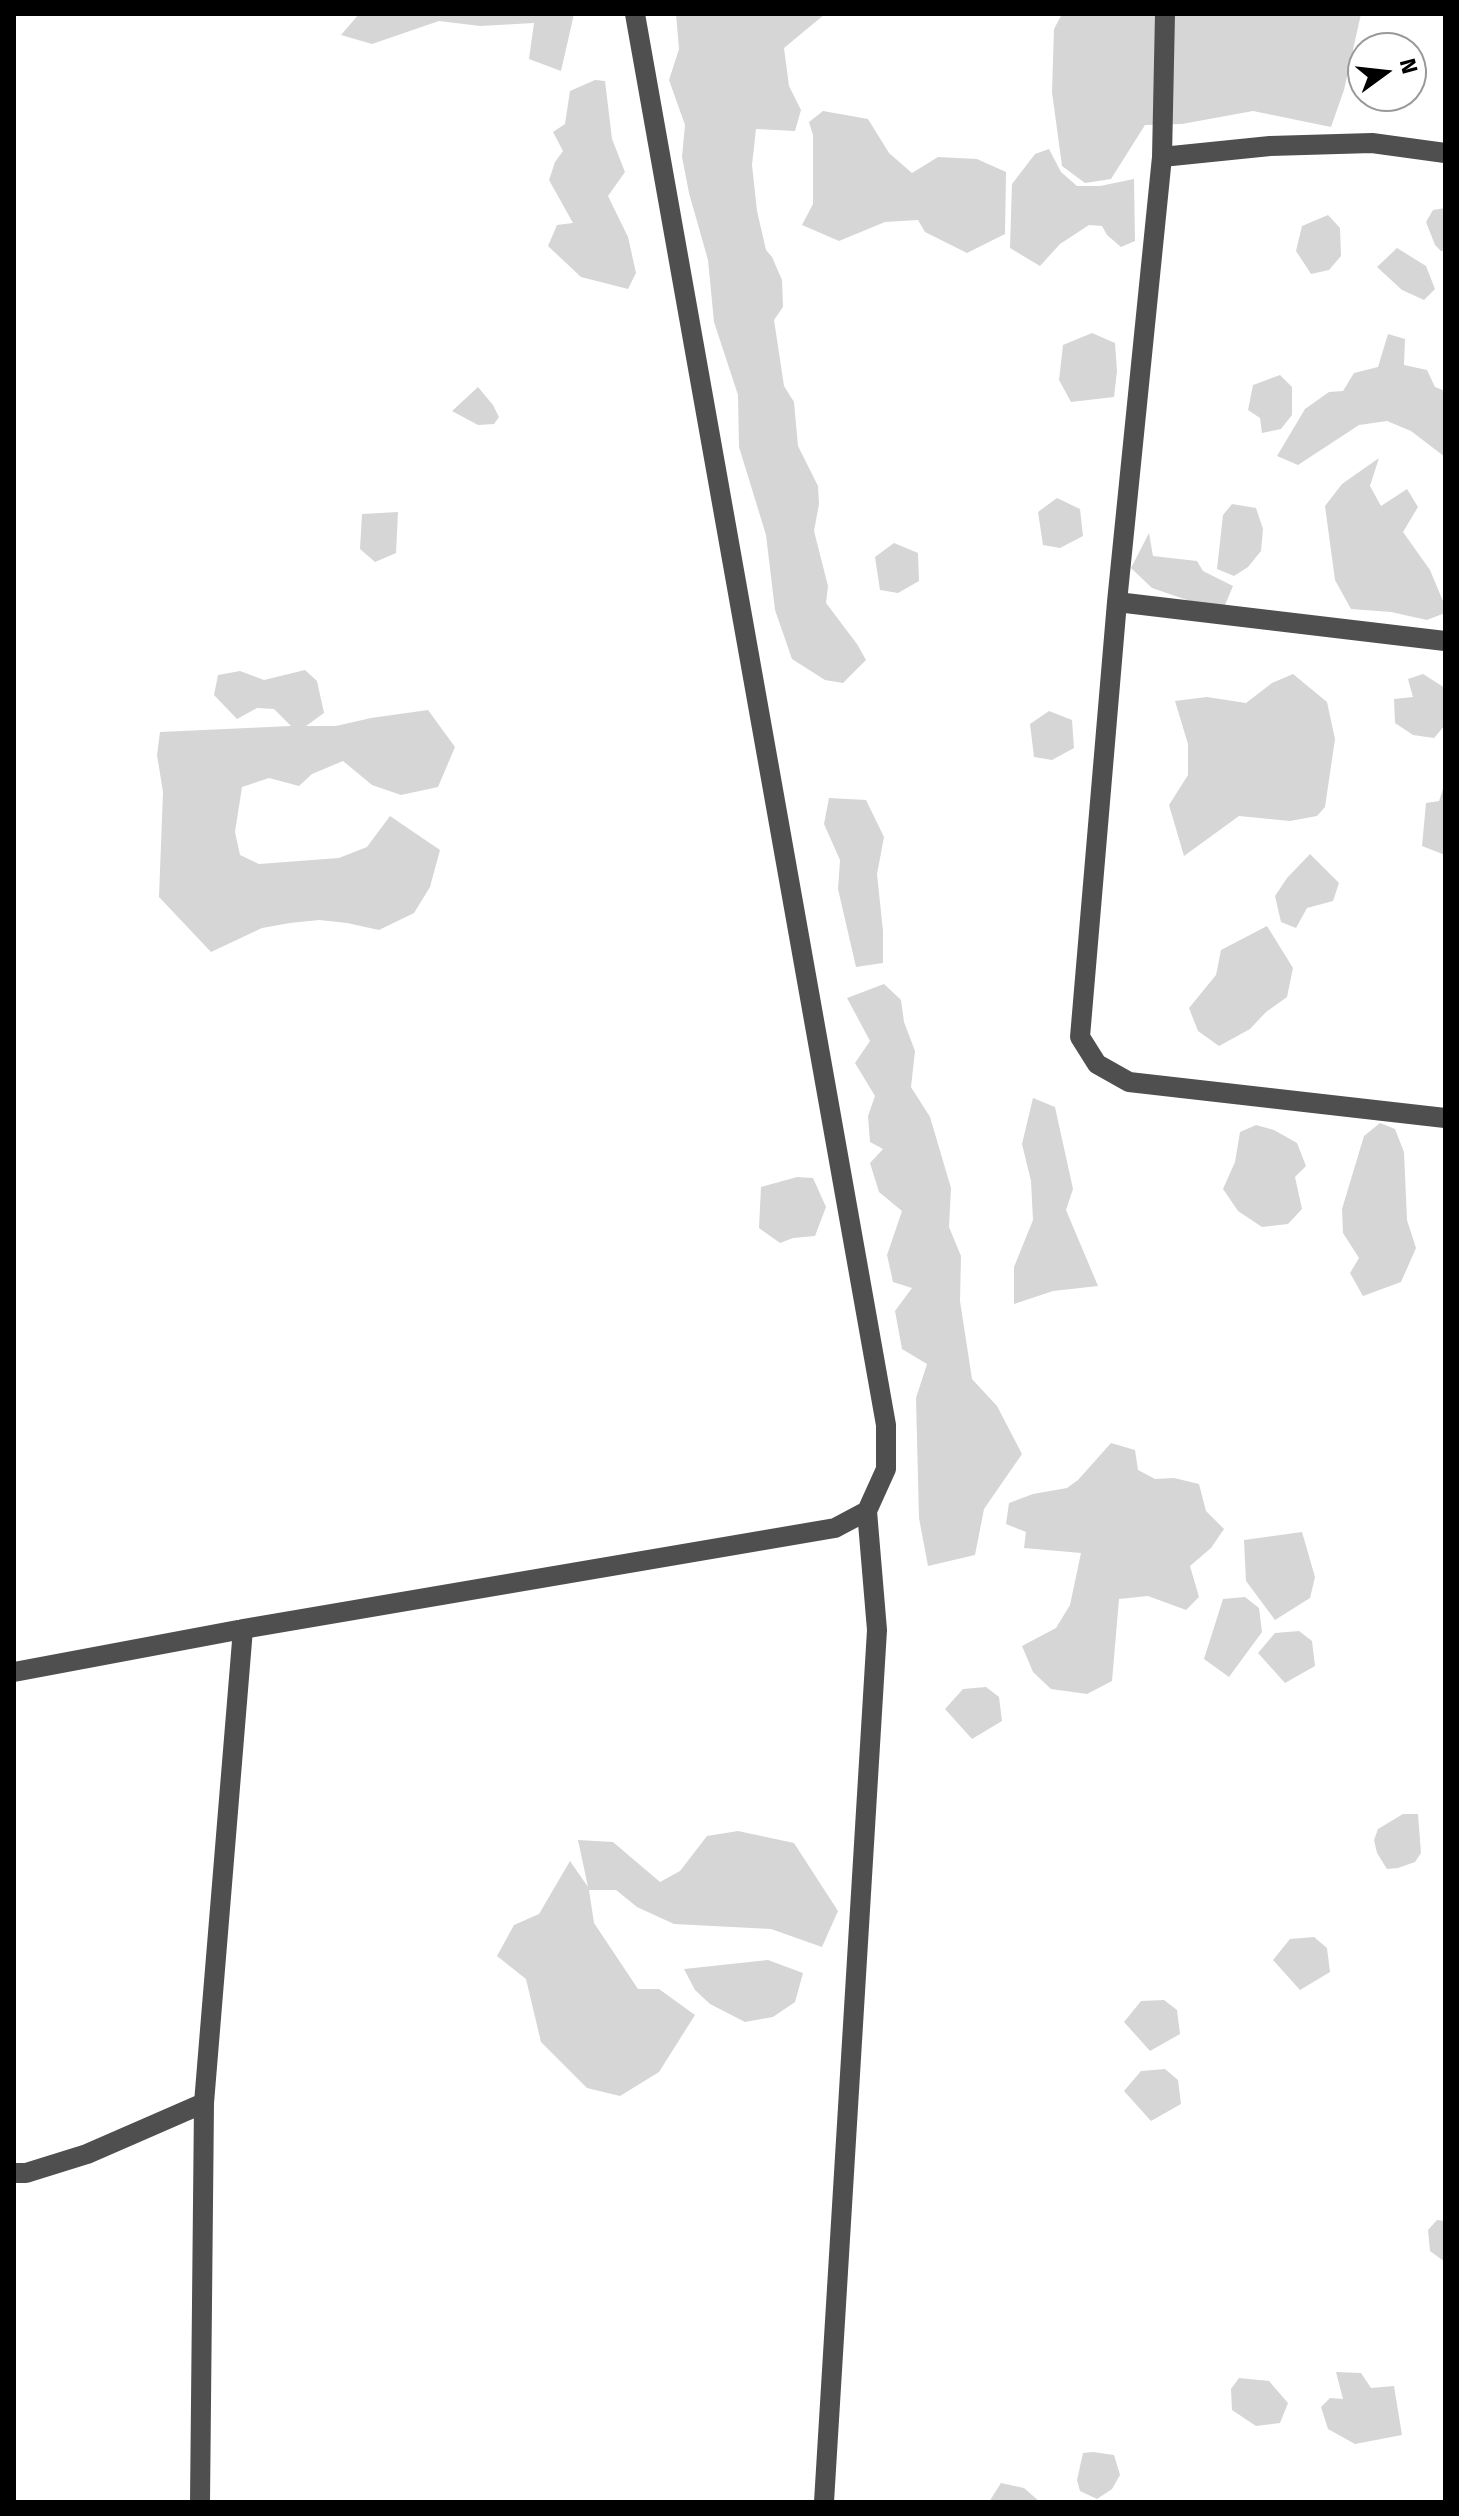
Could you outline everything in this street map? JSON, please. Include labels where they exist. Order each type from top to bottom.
[{"type":"street","points":[[635,14],[886,1425],[886,1469],[867,1511],[877,1630],[824,2502]]},
{"type":"street","points":[[1165,14],[1162,157],[1117,602],[1080,1037],[1097,1064],[1129,1082],[1445,1118]]},
{"type":"street","points":[[1162,157],[1270,146],[1372,143],[1445,153]]},
{"type":"street","points":[[1117,602],[1445,641]]},
{"type":"street","points":[[14,1672],[243,1629],[835,1528],[867,1511]]},
{"type":"street","points":[[200,2502],[204,2103],[243,1629]]},
{"type":"street","points":[[14,2173],[26,2173],[87,2154],[204,2103]]},
{"type":"shaded area","points":[[359,14],[574,14],[561,71],[529,59],[534,23],[480,26],[439,21],[372,44],[341,35]]},
{"type":"shaded area","points":[[676,14],[825,14],[784,48],[789,86],[801,110],[795,131],[756,129],[752,165],[757,211],[766,250],[782,280],[783,307],[774,320],[784,386],[794,402],[798,446],[818,486],[819,504],[814,531],[828,586],[826,603],[866,660],[843,683],[825,680],[792,659],[775,610],[766,535],[739,447],[738,395],[714,322],[708,260],[682,157],[685,125],[669,80],[679,49]]},
{"type":"shaded area","points":[[1062,14],[1361,14],[1357,32],[1347,32],[1347,77],[1331,127],[1253,111],[1182,124],[1145,125],[1111,179],[1085,183],[1062,166],[1052,92],[1054,29]]},
{"type":"shaded area","points":[[595,80],[605,81],[612,139],[625,172],[608,196],[628,237],[636,273],[628,289],[581,277],[548,246],[557,225],[573,223],[549,180],[555,162],[563,151],[553,132],[565,124],[570,91]]},
{"type":"shaded area","points":[[823,111],[868,119],[889,153],[912,173],[938,157],[977,159],[1006,172],[1005,234],[967,253],[925,232],[918,220],[885,222],[839,241],[802,225],[813,204],[813,135],[809,122]]},
{"type":"shaded area","points":[[1049,149],[1061,172],[1077,186],[1100,186],[1134,179],[1135,241],[1121,247],[1102,226],[1089,225],[1060,244],[1040,266],[1010,248],[1012,184],[1035,154]]},
{"type":"shaded area","points":[[1445,208],[1445,251],[1441,251],[1435,245],[1426,222],[1433,210]]},
{"type":"shaded area","points":[[1328,215],[1340,228],[1341,256],[1329,270],[1311,274],[1296,251],[1302,226]]},
{"type":"shaded area","points":[[1397,248],[1426,266],[1435,289],[1424,300],[1402,290],[1377,267]]},
{"type":"shaded area","points":[[1092,333],[1115,343],[1117,371],[1114,397],[1071,402],[1059,380],[1063,345]]},
{"type":"shaded area","points":[[1388,334],[1405,339],[1404,365],[1427,370],[1435,387],[1445,391],[1445,457],[1411,431],[1387,421],[1359,425],[1298,465],[1277,456],[1305,409],[1329,392],[1343,391],[1354,373],[1378,367]]},
{"type":"shaded area","points":[[1280,375],[1292,387],[1292,415],[1281,429],[1262,433],[1260,418],[1248,410],[1253,385]]},
{"type":"shaded area","points":[[478,387],[499,417],[494,424],[478,425],[452,411]]},
{"type":"shaded area","points":[[1379,458],[1370,486],[1381,506],[1407,489],[1418,507],[1403,532],[1430,570],[1445,606],[1445,613],[1427,620],[1391,612],[1351,609],[1335,580],[1325,506],[1342,484]]},
{"type":"shaded area","points":[[1057,498],[1080,509],[1083,536],[1060,548],[1043,545],[1038,512]]},
{"type":"shaded area","points":[[1232,504],[1256,508],[1263,529],[1261,551],[1248,567],[1234,576],[1217,569],[1223,515]]},
{"type":"shaded area","points":[[398,512],[396,553],[375,562],[360,549],[362,514]]},
{"type":"shaded area","points":[[1149,533],[1153,556],[1197,561],[1203,571],[1233,586],[1222,612],[1152,588],[1131,568]]},
{"type":"shaded area","points":[[894,543],[918,553],[919,581],[898,593],[880,590],[875,557]]},
{"type":"shaded area","points":[[305,670],[317,681],[324,713],[306,726],[336,726],[428,710],[455,747],[438,787],[401,795],[372,785],[343,761],[312,774],[299,786],[269,778],[242,787],[235,832],[240,855],[259,864],[339,858],[367,847],[390,816],[440,850],[430,887],[414,913],[379,930],[319,920],[290,923],[262,928],[211,952],[159,897],[163,792],[157,755],[160,732],[291,726],[274,709],[257,708],[237,719],[214,695],[218,675],[240,671],[264,680]]},
{"type":"shaded area","points":[[1293,674],[1327,702],[1335,739],[1325,807],[1317,816],[1290,821],[1239,816],[1184,856],[1169,805],[1188,775],[1188,744],[1175,701],[1207,697],[1246,703],[1272,683]]},
{"type":"shaded area","points":[[1423,674],[1445,688],[1445,725],[1434,738],[1413,735],[1395,723],[1394,699],[1413,697],[1408,679]]},
{"type":"shaded area","points":[[1049,711],[1072,720],[1074,748],[1052,760],[1034,757],[1030,724]]},
{"type":"shaded area","points":[[1445,783],[1445,855],[1422,846],[1426,803],[1439,801]]},
{"type":"shaded area","points":[[829,798],[866,800],[884,837],[877,874],[883,963],[856,967],[838,889],[840,860],[824,824]]},
{"type":"shaded area","points":[[1310,854],[1339,883],[1333,901],[1307,908],[1296,928],[1281,922],[1275,896]]},
{"type":"shaded area","points":[[1267,926],[1293,968],[1287,997],[1250,1029],[1219,1046],[1198,1031],[1189,1008],[1216,975],[1221,950]]},
{"type":"shaded area","points":[[884,984],[901,1000],[904,1022],[915,1051],[911,1087],[930,1117],[951,1188],[949,1227],[961,1256],[960,1301],[972,1379],[997,1406],[1022,1454],[984,1509],[975,1555],[928,1566],[919,1518],[916,1398],[927,1364],[902,1349],[895,1311],[912,1288],[893,1282],[887,1255],[902,1211],[879,1192],[870,1163],[883,1149],[870,1142],[868,1116],[875,1096],[855,1063],[870,1041],[847,998]]},
{"type":"shaded area","points":[[1033,1098],[1055,1107],[1073,1189],[1066,1210],[1098,1286],[1053,1291],[1014,1304],[1014,1267],[1033,1220],[1031,1181],[1022,1144]]},
{"type":"shaded area","points":[[1380,1123],[1395,1129],[1404,1152],[1407,1220],[1416,1248],[1401,1282],[1363,1296],[1350,1273],[1359,1258],[1343,1233],[1342,1209],[1364,1136]]},
{"type":"shaded area","points":[[1256,1125],[1274,1130],[1297,1143],[1306,1166],[1295,1177],[1302,1209],[1288,1224],[1262,1227],[1238,1211],[1223,1189],[1235,1162],[1240,1132]]},
{"type":"shaded area","points":[[797,1177],[813,1178],[826,1207],[815,1236],[780,1243],[759,1228],[761,1187]]},
{"type":"shaded area","points":[[1111,1443],[1135,1450],[1138,1470],[1155,1479],[1174,1478],[1199,1484],[1206,1511],[1224,1529],[1211,1548],[1190,1566],[1199,1597],[1186,1610],[1148,1596],[1119,1599],[1112,1681],[1087,1694],[1051,1689],[1033,1672],[1022,1646],[1056,1628],[1070,1605],[1081,1553],[1024,1548],[1026,1532],[1006,1524],[1009,1503],[1033,1494],[1067,1488]]},
{"type":"shaded area","points":[[1302,1532],[1315,1577],[1310,1598],[1275,1620],[1246,1581],[1244,1540]]},
{"type":"shaded area","points":[[1245,1597],[1259,1608],[1262,1632],[1229,1677],[1204,1659],[1223,1599]]},
{"type":"shaded area","points":[[1299,1631],[1312,1641],[1315,1666],[1285,1683],[1258,1653],[1275,1633]]},
{"type":"shaded area","points":[[986,1687],[999,1697],[1002,1721],[972,1739],[945,1709],[963,1689]]},
{"type":"shaded area","points":[[1403,1814],[1418,1814],[1421,1853],[1415,1862],[1387,1869],[1377,1853],[1374,1840],[1378,1829]]},
{"type":"shaded area","points":[[738,1831],[794,1843],[838,1911],[822,1947],[771,1929],[674,1924],[637,1907],[616,1890],[589,1890],[594,1923],[638,1989],[659,1989],[695,2015],[659,2072],[620,2096],[587,2088],[541,2042],[526,1979],[497,1956],[514,1925],[539,1914],[570,1861],[588,1887],[578,1840],[613,1842],[660,1882],[680,1871],[707,1836]]},
{"type":"shaded area","points":[[1314,1937],[1327,1948],[1330,1972],[1300,1990],[1273,1960],[1290,1939]]},
{"type":"shaded area","points":[[768,1960],[803,1973],[795,2002],[773,2017],[745,2022],[710,2004],[695,1990],[684,1969]]},
{"type":"shaded area","points":[[1164,2000],[1177,2010],[1180,2034],[1150,2051],[1124,2022],[1141,2001]]},
{"type":"shaded area","points":[[1165,2069],[1178,2080],[1181,2104],[1151,2121],[1124,2091],[1141,2071]]},
{"type":"shaded area","points":[[1437,2220],[1445,2221],[1445,2262],[1430,2251],[1428,2230]]},
{"type":"shaded area","points":[[1336,2372],[1361,2373],[1371,2388],[1394,2386],[1402,2435],[1355,2444],[1328,2429],[1321,2407],[1330,2398],[1343,2399]]},
{"type":"shaded area","points":[[1239,2378],[1269,2381],[1288,2403],[1280,2423],[1256,2426],[1232,2410],[1231,2389]]},
{"type":"shaded area","points":[[1083,2453],[1114,2455],[1120,2475],[1112,2489],[1097,2499],[1080,2491],[1077,2480]]},
{"type":"shaded area","points":[[1001,2483],[1024,2488],[1040,2502],[989,2502]]}]
